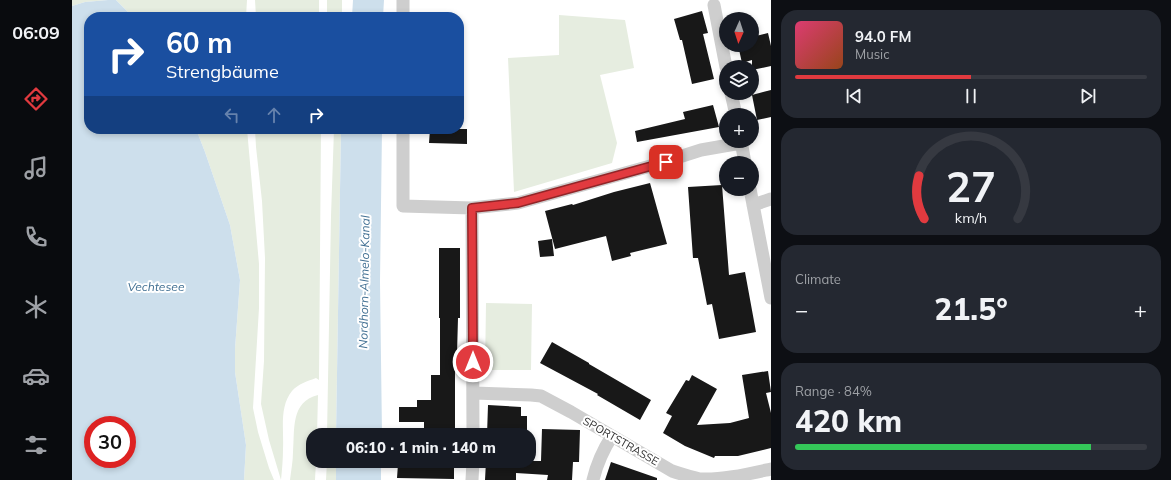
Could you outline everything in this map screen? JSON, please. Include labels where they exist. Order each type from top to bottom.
[{"type":"street","points":[[403,0],[403,12]]},
{"type":"street","points":[[714,5],[725,60]]},
{"type":"street","points":[[403,134],[403,206],[472,208],[518,203],[654,165],[701,150],[719,146]]},
{"type":"street","points":[[751,196],[771,298]]},
{"type":"street","points":[[753,205],[771,199]]},
{"type":"street","points":[[472,208],[473,428]]},
{"type":"street","name":"SPORTSTRASSE","points":[[474,393],[541,396],[672,471],[700,479],[722,479],[771,469]]},
{"type":"street","points":[[593,480],[600,456],[612,436]]},
{"type":"street","points":[[472,480],[473,468]]},
{"type":"shaded area","points":[[72,0],[108,0],[85,2],[72,6]]},
{"type":"shaded area","points":[[116,0],[247,0],[246,12],[128,12]]},
{"type":"shaded area","points":[[255,0],[319,0],[319,12],[256,12]]},
{"type":"shaded area","points":[[327,0],[342,0],[342,12],[327,12]]},
{"type":"shaded area","points":[[559,15],[625,20],[634,68],[600,75],[617,143],[612,163],[514,192],[508,58],[559,55]]},
{"type":"shaded area","points":[[198,134],[247,134],[259,264],[259,308],[253,408],[258,432],[274,480],[244,480],[246,445],[235,372],[235,349],[240,280],[230,225]]},
{"type":"shaded area","points":[[255,134],[321,134],[319,380],[316,378],[297,386],[288,397],[285,404],[283,419],[281,480],[269,440],[261,404],[264,361],[265,258],[262,201]]},
{"type":"shaded area","points":[[334,134],[341,134],[336,428],[327,428]]},
{"type":"shaded area","points":[[486,303],[532,304],[531,370],[485,370]]},
{"type":"shaded area","points":[[318,395],[317,428],[306,428],[306,468],[316,468],[315,480],[290,480],[293,459],[294,426],[298,410],[309,399]]},
{"type":"shaded area","points":[[327,468],[336,468],[336,480],[326,480]]},
{"type":"water","name":"Vechtesee","points":[[116,0],[128,12],[84,12],[84,134],[198,134],[230,225],[240,280],[235,349],[235,372],[246,445],[244,480],[72,480],[72,6],[85,2]]},
{"type":"water","points":[[353,0],[384,0],[383,12],[352,12]]},
{"type":"water","name":"Nordhorn-Almelo-Kanal","points":[[341,134],[382,134],[380,282],[382,428],[336,428]]},
{"type":"water","points":[[336,468],[381,468],[381,480],[336,480]]},
{"type":"building","points":[[702,11],[708,33],[703,34],[714,79],[692,84],[682,40],[680,40],[674,19]]},
{"type":"building","points":[[768,33],[771,46],[771,66],[759,69],[759,60],[741,60],[740,52],[759,52],[759,35]]},
{"type":"building","points":[[771,90],[771,117],[759,120],[759,108],[755,108],[753,100],[759,100],[759,93]]},
{"type":"building","points":[[713,105],[719,127],[637,142],[635,131],[685,119],[683,112]]},
{"type":"building","points":[[464,129],[467,129],[467,144],[429,143],[430,134],[464,134]]},
{"type":"building","points":[[650,183],[667,244],[630,253],[631,256],[612,261],[606,236],[555,249],[545,211],[573,205],[614,192]]},
{"type":"building","points":[[719,185],[719,196],[723,196],[729,275],[745,272],[756,332],[719,339],[712,304],[707,305],[698,258],[693,258],[688,187]]},
{"type":"building","points":[[552,239],[554,256],[540,257],[538,241]]},
{"type":"building","points":[[439,248],[460,248],[460,318],[458,318],[457,354],[455,354],[455,428],[424,428],[424,422],[399,422],[399,407],[417,407],[417,400],[431,400],[431,375],[440,375]]},
{"type":"building","points":[[552,342],[651,400],[640,420],[597,395],[598,394],[540,363]]},
{"type":"building","points":[[768,371],[771,392],[766,393],[771,413],[771,448],[738,456],[715,456],[714,458],[685,446],[663,433],[672,416],[666,413],[686,380],[689,381],[692,375],[717,389],[697,425],[730,423],[749,418],[742,375]]},
{"type":"building","points":[[488,405],[521,407],[521,416],[527,416],[527,428],[487,428]]},
{"type":"building","points":[[542,429],[580,430],[579,462],[573,462],[572,480],[547,480],[548,475],[516,473],[516,480],[485,480],[486,468],[536,468],[536,461],[541,461]]},
{"type":"building","points":[[611,462],[657,478],[657,480],[605,480]]},
{"type":"building","points":[[398,468],[454,468],[454,479],[397,478]]},
{"type":"route","points":[[473,362],[472,208],[518,203],[666,162]]}]
